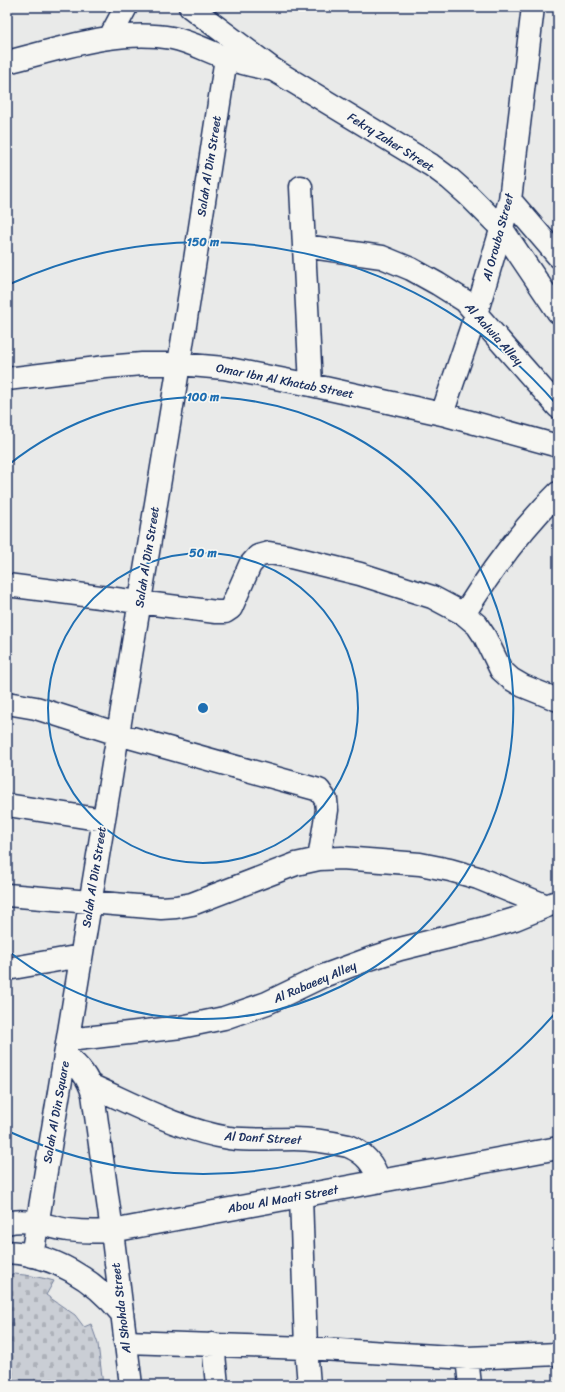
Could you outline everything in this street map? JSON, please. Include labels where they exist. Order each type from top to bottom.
[{"type":"street","points":[[110,37],[126,7]]},
{"type":"street","name":"Fekry Zaher Street","points":[[190,7],[274,70],[431,165],[450,179],[502,229],[558,312]]},
{"type":"street","name":"Al Orouba Street","points":[[442,414],[476,314],[510,200],[532,7]]},
{"type":"street","points":[[7,62],[110,37],[142,35],[172,38],[195,45],[226,58],[274,70]]},
{"type":"street","name":"Salah Al Din Street","points":[[66,1048],[179,364],[226,58]]},
{"type":"street","points":[[301,187],[311,385]]},
{"type":"street","points":[[510,200],[558,256]]},
{"type":"street","name":"Al Aalwia Alley","points":[[304,246],[382,257],[438,284],[465,301],[558,407]]},
{"type":"street","name":"Omar Ibn Al Khatab Street","points":[[7,379],[142,364],[179,364],[224,368],[311,385],[442,414],[558,446]]},
{"type":"street","points":[[464,614],[511,546],[558,493]]},
{"type":"street","points":[[7,585],[139,603],[225,612],[231,608],[250,565],[258,556],[269,553],[360,574],[432,597],[464,614],[477,625],[502,670],[511,679],[523,686],[558,700]]},
{"type":"street","points":[[7,703],[36,708],[118,734],[319,790],[326,800],[327,810],[319,859]]},
{"type":"street","points":[[7,806],[104,820]]},
{"type":"street","points":[[7,896],[161,908],[176,907],[192,904],[296,864],[319,859],[342,858],[420,864],[450,870],[553,904]]},
{"type":"street","name":"Al Rabaeey Alley","points":[[66,1048],[224,1018],[267,1003],[318,979],[369,959],[400,949],[515,919],[553,904]]},
{"type":"street","points":[[7,969],[81,956]]},
{"type":"street","name":"Salah Al Din Square","points":[[66,1048],[90,1085],[95,1104],[112,1230]]},
{"type":"street","name":"Salah Al Din Square","points":[[32,1256],[66,1048]]},
{"type":"street","name":"Al Danf Street","points":[[90,1085],[175,1123],[202,1132],[230,1138],[259,1140],[305,1140],[348,1146],[366,1157],[374,1168],[379,1181]]},
{"type":"street","name":"Abou Al Maati Street","points":[[7,1223],[20,1221],[38,1223],[69,1230],[96,1232],[112,1230],[558,1148]]},
{"type":"street","points":[[301,1196],[306,1348],[309,1385]]},
{"type":"street","name":"Al Shohda Street","points":[[112,1230],[131,1385]]},
{"type":"street","points":[[7,1252],[32,1256],[63,1266],[83,1277],[108,1298],[122,1314]]},
{"type":"street","points":[[125,1342],[306,1348],[467,1358],[558,1354]]},
{"type":"street","points":[[213,1344],[217,1385]]},
{"type":"street","points":[[467,1358],[470,1385]]},
{"type":"green space","points":[[14,1274],[34,1276],[54,1281],[46,1295],[75,1315],[84,1327],[91,1324],[98,1344],[103,1385],[7,1385],[7,1276]]}]
